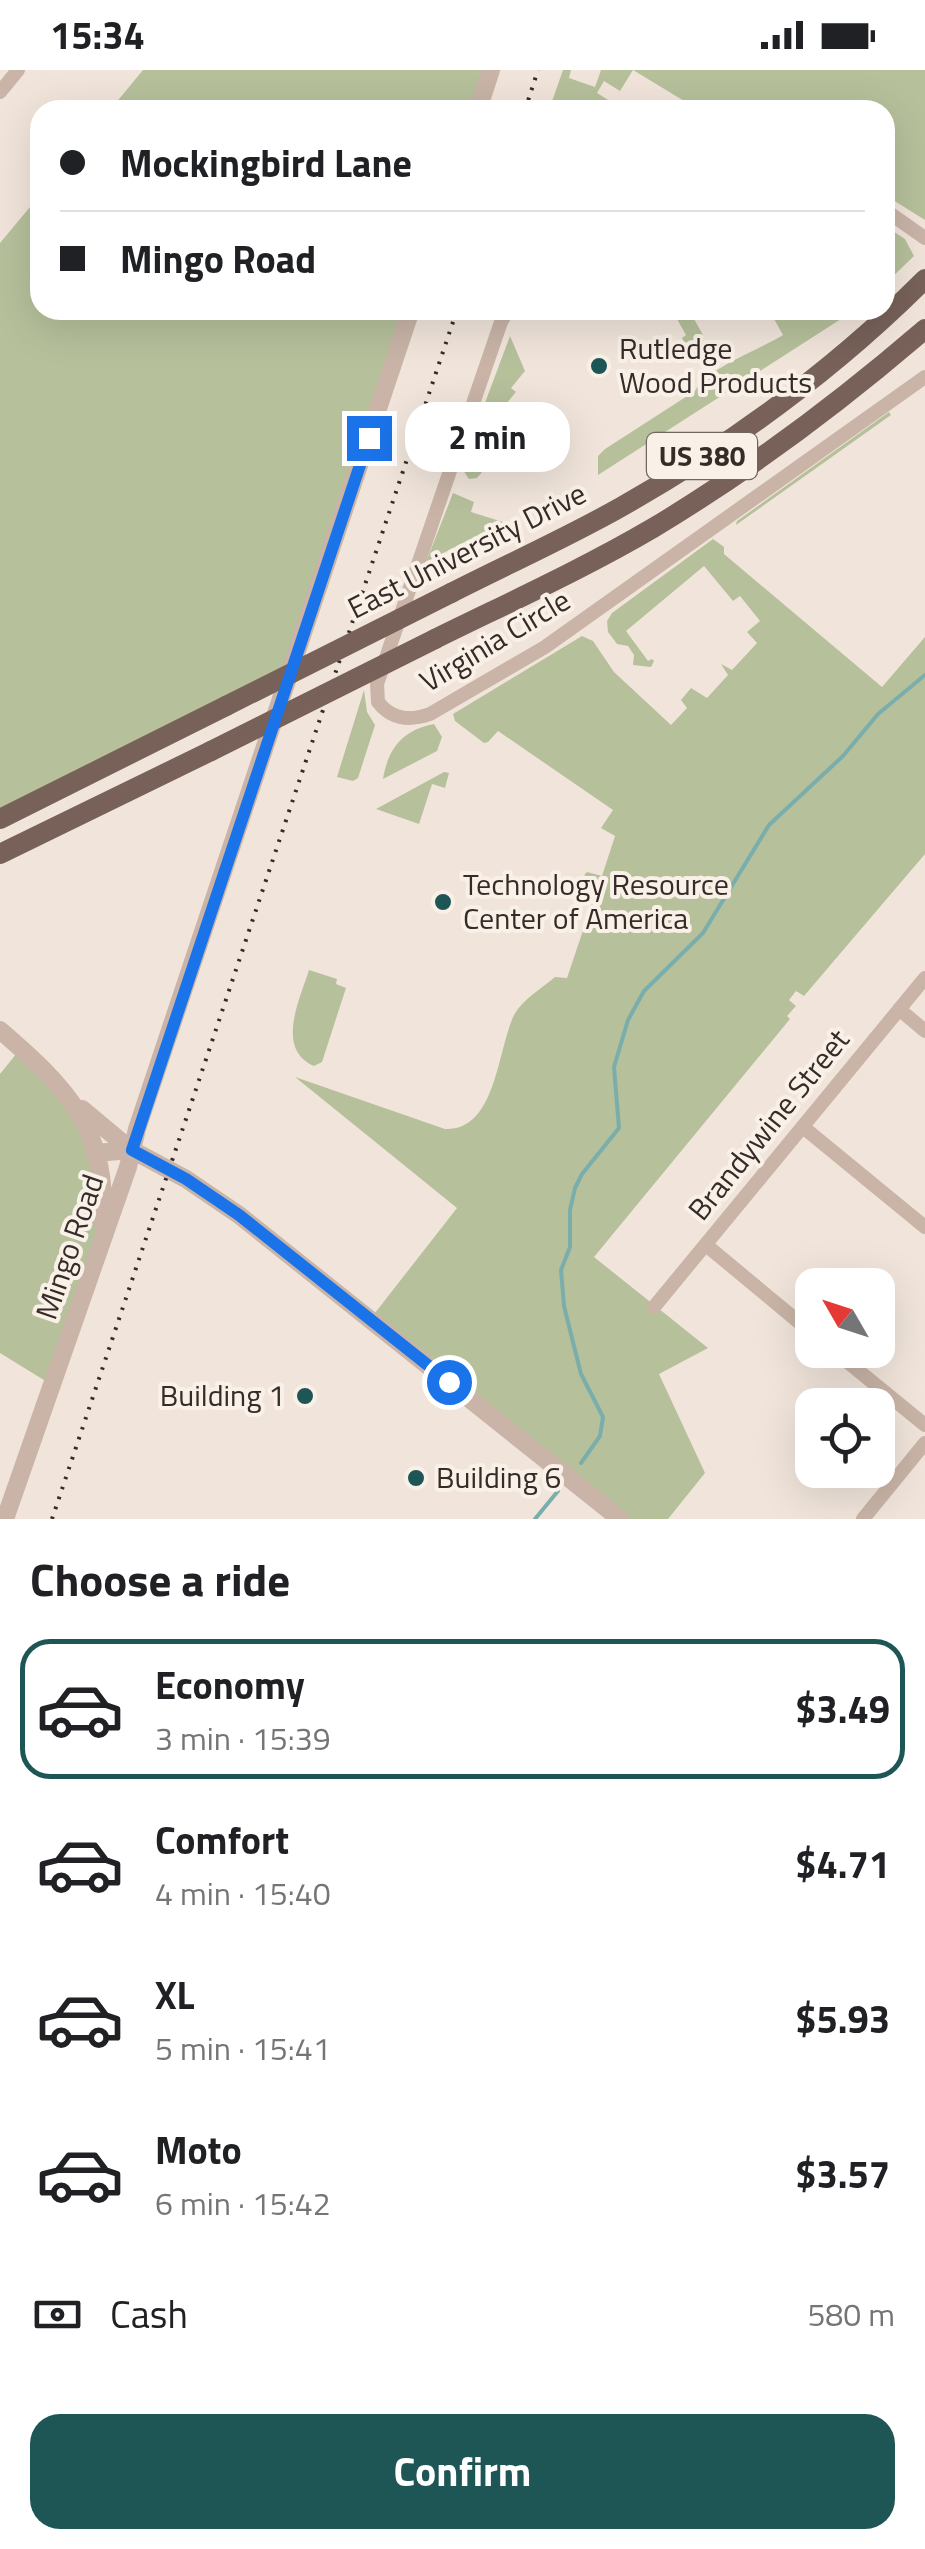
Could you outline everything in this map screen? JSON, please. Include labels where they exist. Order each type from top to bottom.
[{"type":"main road","name":"East University Drive","points":[[895,306],[925,279]]},
{"type":"main road","name":"East University Drive","points":[[0,818],[620,507],[742,429],[833,363],[880,320]]},
{"type":"main road","name":"US 380","points":[[0,854],[614,550],[760,459],[925,328]]},
{"type":"street","points":[[1,89],[18,70]]},
{"type":"street","points":[[481,100],[491,70]]},
{"type":"street","points":[[895,217],[925,238]]},
{"type":"street","name":"Mingo Road","points":[[5,1519],[408,320]]},
{"type":"street","name":"Virginia Circle","points":[[501,320],[377,684],[378,702],[395,716],[410,719],[430,714],[520,663],[925,377]]},
{"type":"street","name":"Brandywine Street","points":[[654,1307],[925,978]]},
{"type":"street","points":[[899,1009],[925,1030]]},
{"type":"street","points":[[0,1030],[132,1150],[186,1179],[264,1234],[620,1519]]},
{"type":"street","points":[[67,1093],[82,1116],[95,1153],[103,1208],[94,1256]]},
{"type":"street","points":[[802,1128],[925,1227]]},
{"type":"street","points":[[95,1153],[132,1150]]},
{"type":"street","points":[[706,1246],[795,1319]]},
{"type":"street","points":[[856,1368],[925,1425]]},
{"type":"street","points":[[863,1519],[925,1443]]},
{"type":"green space","points":[[143,70],[491,70],[481,100],[118,100]]},
{"type":"green space","points":[[563,70],[571,70],[569,78],[595,87],[601,70],[633,70],[620,91],[604,81],[597,93],[608,100],[552,100]]},
{"type":"green space","points":[[633,70],[925,70],[925,220],[895,201],[895,100],[682,100]]},
{"type":"green space","points":[[30,207],[30,320],[408,320],[289,676],[0,819],[0,243]]},
{"type":"green space","points":[[895,232],[905,239],[914,256],[895,274]]},
{"type":"green space","points":[[678,320],[695,320],[703,335],[706,354],[694,361],[682,338],[686,335]]},
{"type":"green space","points":[[775,320],[839,320],[598,475],[598,456],[605,449],[695,391],[722,367],[783,335]]},
{"type":"green space","points":[[510,336],[525,371],[511,388],[516,392],[500,411],[483,471],[477,478],[469,479],[461,467]]},
{"type":"green space","points":[[889,412],[891,415],[736,525],[737,521]]},
{"type":"green space","points":[[453,493],[474,502],[471,512],[503,522],[426,562]]},
{"type":"green space","points":[[713,539],[724,547],[724,554],[882,687],[925,637],[925,854],[804,996],[796,991],[789,1000],[796,1006],[787,1016],[790,1019],[594,1257],[708,1348],[659,1374],[705,1473],[668,1519],[620,1519],[371,1318],[457,1208],[295,1077],[445,1129],[462,1126],[475,1117],[492,1086],[514,1015],[555,977],[567,978],[599,883],[584,875],[587,872],[602,876],[615,836],[601,828],[613,810],[498,731],[484,743],[455,721],[453,714],[582,636],[593,641],[614,672],[671,725],[687,708],[681,700],[691,688],[707,698],[728,675],[721,664],[732,670],[757,643],[747,632],[760,621],[740,596],[733,601],[704,566],[626,631],[648,661],[654,661],[651,667],[633,665],[634,655],[628,646],[617,644],[608,632],[607,621],[612,613]]},
{"type":"green space","points":[[364,690],[367,712],[375,725],[358,778],[353,781],[337,777]]},
{"type":"green space","points":[[434,724],[442,737],[437,751],[383,779],[398,742],[413,731]]},
{"type":"green space","points":[[444,772],[449,773],[445,788],[432,784],[419,824],[376,809]]},
{"type":"green space","points":[[309,970],[337,979],[336,984],[346,988],[322,1062],[314,1066],[302,1058],[293,1036],[296,1009]]},
{"type":"green space","points":[[21,1048],[82,1116],[102,1222],[52,1385],[0,1353],[0,1074]]},
{"type":"waterway","points":[[581,1463],[600,1436],[603,1417],[581,1374],[564,1306],[561,1270],[570,1247],[570,1210],[575,1188],[619,1128],[614,1067],[628,1020],[644,991],[703,933],[769,825],[843,756],[878,714],[925,675]]},
{"type":"waterway","points":[[535,1519],[558,1491]]},
{"type":"railway","points":[[528,100],[538,70]]},
{"type":"railway","points":[[52,1519],[454,320]]},
{"type":"place","name":"Rutledge Wood Products","points":[[599,366]]},
{"type":"place","name":"Technology Resource Center of America","points":[[443,902]]},
{"type":"place","name":"Building 1","points":[[305,1396]]},
{"type":"place","name":"Building 6","points":[[416,1478]]},
{"type":"route","points":[[369,438],[132,1150],[186,1179],[239,1215],[449,1382]]}]
